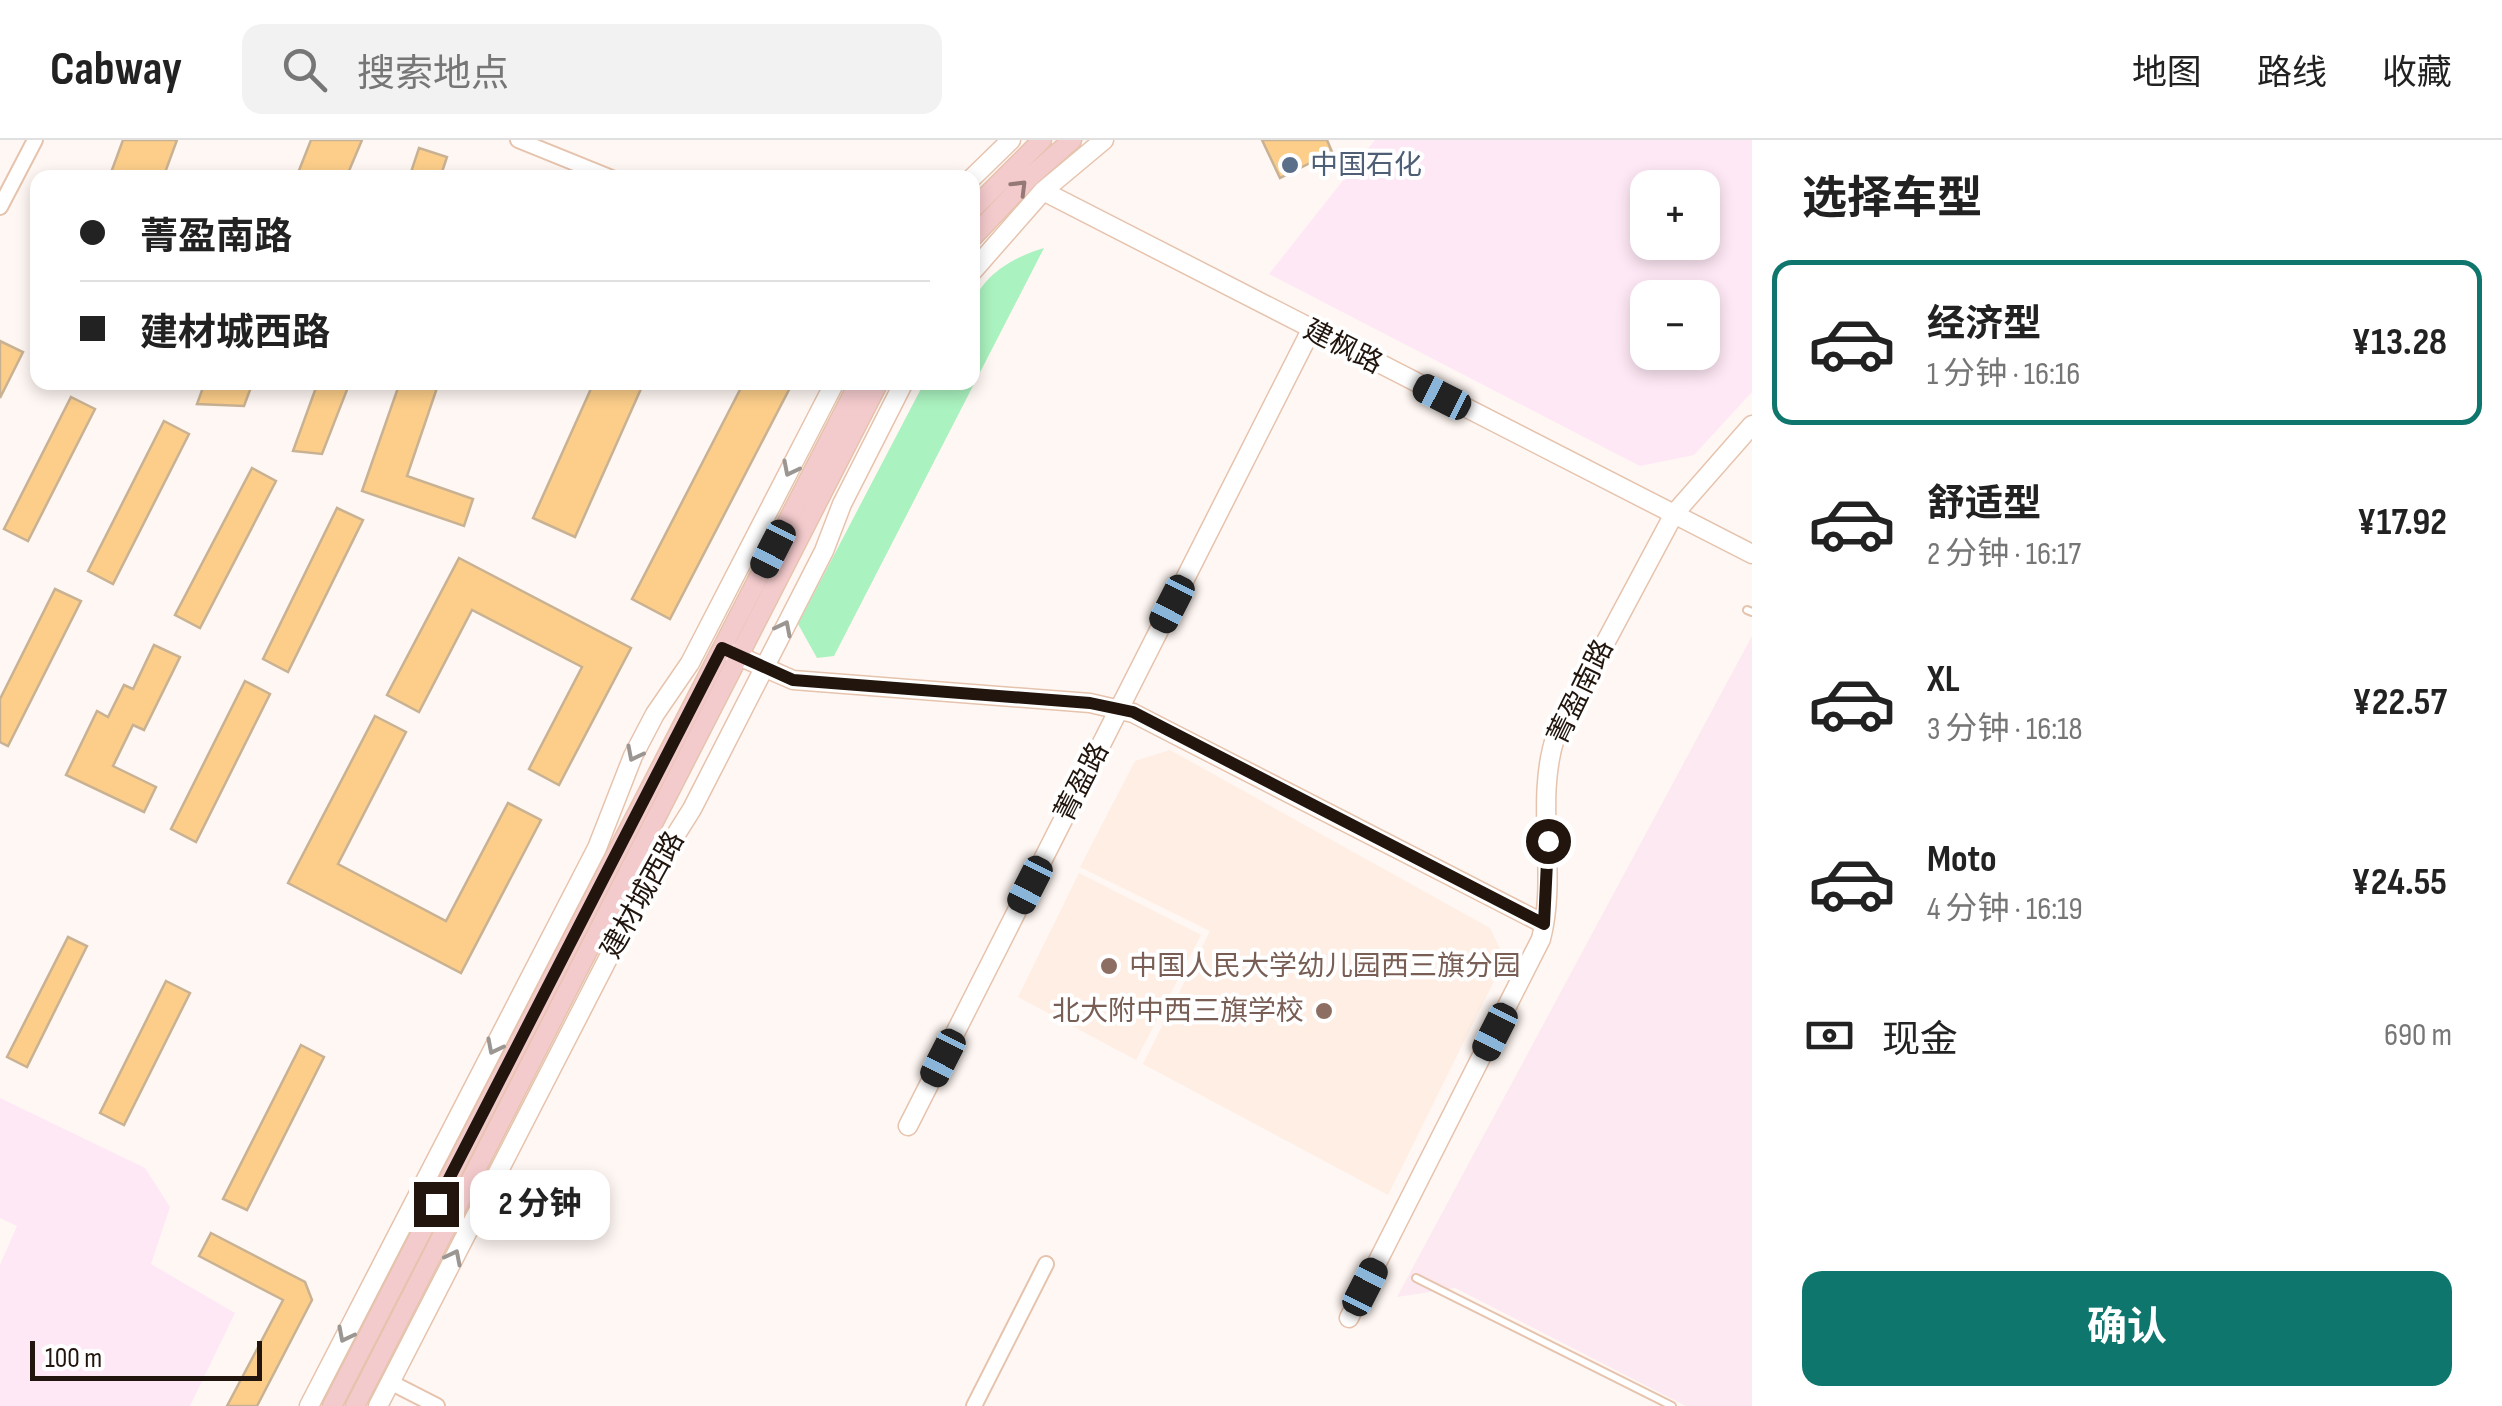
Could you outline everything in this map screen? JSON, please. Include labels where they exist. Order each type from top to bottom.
[{"type":"main road","points":[[980,202],[1042,140]]},
{"type":"main road","points":[[980,230],[1072,140]]},
{"type":"main road","name":"建材城西路","points":[[354,1406],[730,653],[855,390]]},
{"type":"main road","name":"建材城西路","points":[[332,1406],[730,653],[875,390]]},
{"type":"street","points":[[0,207],[36,140]]},
{"type":"street","points":[[518,140],[592,170]]},
{"type":"street","points":[[980,170],[1011,140]]},
{"type":"street","points":[[980,243],[1006,228],[1104,140]]},
{"type":"street","name":"建枫路","points":[[1043,192],[1752,554]]},
{"type":"street","points":[[980,262],[1020,215]]},
{"type":"street","name":"菁盈路","points":[[908,1126],[1310,330]]},
{"type":"street","points":[[309,1406],[596,848],[654,714],[690,664],[830,390]]},
{"type":"street","name":"建材城西路","points":[[378,1406],[653,871],[692,809],[824,551],[842,504],[900,390]]},
{"type":"street","name":"菁盈南路","points":[[1349,1318],[1535,953],[1544,924],[1551,749],[1562,722],[1674,514],[1752,424]]},
{"type":"street","points":[[730,653],[802,682],[1119,708],[1146,718],[1544,924]]},
{"type":"street","points":[[974,1406],[1046,1264]]},
{"type":"street","points":[[390,1382],[437,1406]]},
{"type":"lane","points":[[1416,1278],[1672,1406]]},
{"type":"shaded area","points":[[1375,140],[1752,140],[1752,392],[1694,455],[1640,466],[1269,274]]},
{"type":"shaded area","points":[[1752,636],[1752,1406],[1686,1406],[1455,1288],[1397,1297]]},
{"type":"shaded area","name":"北大附中西三旗学校","points":[[1170,750],[1490,928],[1505,959],[1388,1195],[1143,1064],[1210,931],[1080,867],[1135,761]]},
{"type":"shaded area","name":"中国人民大学幼儿园西三旗分园","points":[[1079,873],[1201,935],[1136,1060],[1018,997]]},
{"type":"shaded area","points":[[0,1098],[145,1168],[170,1207],[151,1264],[235,1313],[190,1406],[0,1406],[0,1265],[17,1226],[0,1218]]},
{"type":"green space","points":[[1044,248],[980,372],[980,290],[992,275],[1022,256]]},
{"type":"green space","points":[[920,390],[971,390],[834,656],[817,658],[798,624]]},
{"type":"building","points":[[123,140],[177,140],[166,170],[112,170]]},
{"type":"building","points":[[311,140],[362,140],[349,170],[299,170]]},
{"type":"building","name":"中国石化","points":[[1262,140],[1327,140],[1332,152],[1280,178]]},
{"type":"building","points":[[419,148],[447,157],[443,170],[412,170]]},
{"type":"building","points":[[0,341],[23,352],[0,398]]},
{"type":"building","points":[[202,390],[250,390],[244,406],[197,404]]},
{"type":"building","points":[[315,390],[347,390],[322,454],[293,451]]},
{"type":"building","points":[[397,390],[436,390],[407,476],[473,499],[464,526],[362,491]]},
{"type":"building","points":[[590,390],[640,390],[575,537],[533,518]]},
{"type":"building","points":[[740,390],[789,390],[670,619],[632,599]]},
{"type":"building","points":[[71,397],[95,409],[28,541],[4,529]]},
{"type":"building","points":[[164,421],[189,434],[113,584],[88,571]]},
{"type":"building","points":[[252,468],[276,481],[200,628],[175,615]]},
{"type":"building","points":[[337,508],[363,520],[288,672],[263,659]]},
{"type":"building","points":[[459,558],[631,648],[559,785],[529,769],[582,667],[472,610],[419,712],[387,695]]},
{"type":"building","points":[[55,589],[81,601],[8,746],[0,742],[0,699]]},
{"type":"building","points":[[154,645],[180,657],[144,730],[133,725],[113,766],[156,787],[144,812],[66,775],[97,711],[108,717],[124,685],[133,689]]},
{"type":"building","points":[[245,681],[270,694],[196,842],[171,829]]},
{"type":"building","points":[[375,716],[406,732],[338,864],[446,921],[508,803],[541,820],[461,973],[288,883]]},
{"type":"building","points":[[68,937],[87,946],[27,1067],[7,1057]]},
{"type":"building","points":[[166,981],[190,993],[124,1125],[100,1113]]},
{"type":"building","points":[[301,1045],[324,1057],[247,1210],[223,1199]]},
{"type":"building","points":[[211,1233],[305,1282],[312,1300],[257,1406],[227,1406],[283,1300],[199,1256]]},
{"type":"place","name":"中国石化","points":[[1290,165]]},
{"type":"place","name":"中国人民大学幼儿园西三旗分园","points":[[1109,966]]},
{"type":"place","name":"北大附中西三旗学校","points":[[1324,1011]]},
{"type":"route","points":[[436,1204],[722,648],[793,680],[1090,703],[1133,712],[1544,924],[1548,841]]}]
